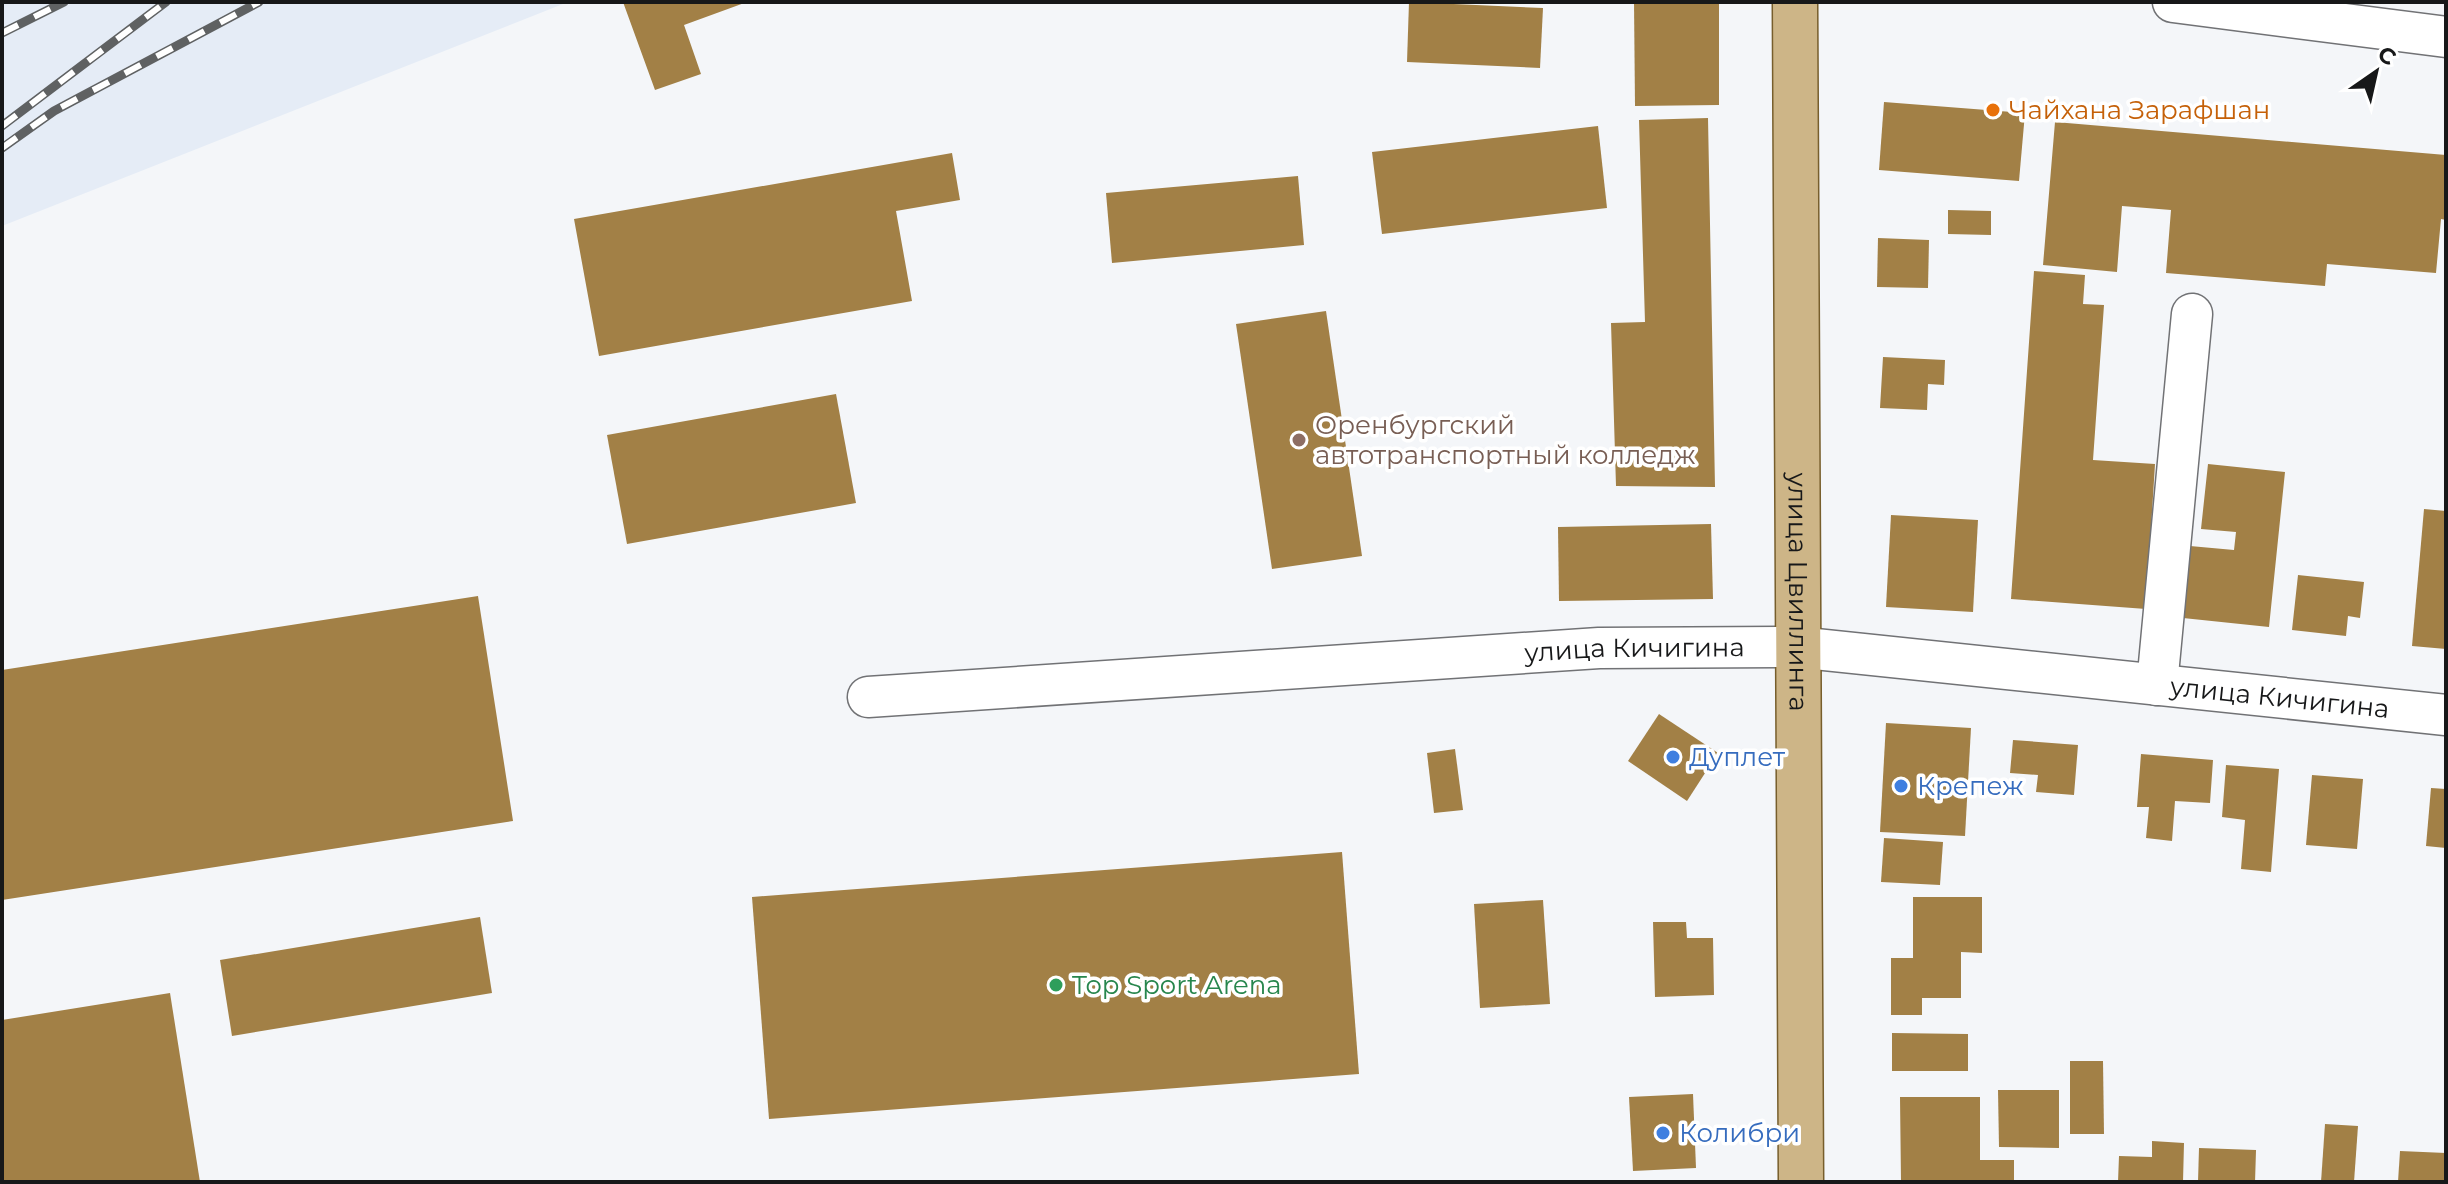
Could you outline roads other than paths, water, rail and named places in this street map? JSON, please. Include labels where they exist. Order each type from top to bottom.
[{"type":"main road","name":"улица Цвиллинга","points":[[1795,2],[1801,1182]]},
{"type":"street","points":[[2173,2],[2339,11],[2444,25]]},
{"type":"street","points":[[2157,685],[2192,314]]},
{"type":"street","name":"улица Кичигина","points":[[868,697],[1583,649],[1796,647],[2446,715]]},
{"type":"railway","points":[[2,33],[64,2]]},
{"type":"railway","points":[[2,126],[166,2]]},
{"type":"railway","points":[[2,148],[54,111],[259,2]]},
{"type":"place","name":"Чайхана Зарафшан","points":[[1993,110]]},
{"type":"place","name":"Оренбургский автотранспортный колледж","points":[[1299,440]]},
{"type":"place","name":"Дуплет","points":[[1673,757]]},
{"type":"place","name":"Крепеж","points":[[1901,786]]},
{"type":"place","name":"Top Sport Arena","points":[[1056,985]]},
{"type":"place","name":"Колибри","points":[[1663,1133]]}]
